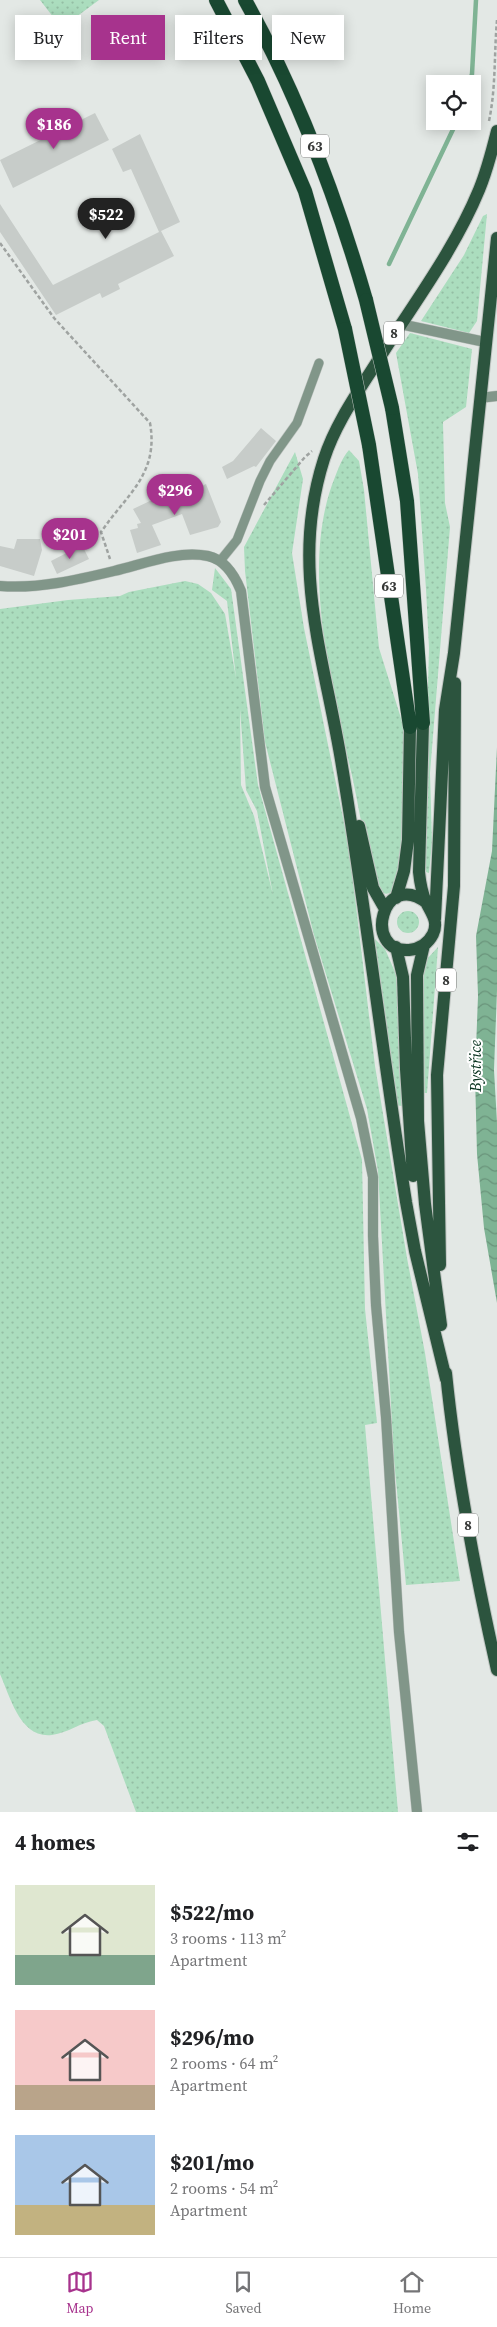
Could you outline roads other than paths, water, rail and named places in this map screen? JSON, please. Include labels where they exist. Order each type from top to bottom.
[{"type":"highway","name":"63","points":[[216,0],[258,80],[302,183],[325,256],[345,329],[369,445],[417,725]]},
{"type":"highway","name":"63","points":[[244,0],[278,63],[307,127],[340,213],[366,300],[392,408],[407,501],[417,725]]},
{"type":"main road","name":"8","points":[[434,1304],[415,1251],[406,1202],[342,763],[319,654],[313,615],[310,542],[312,506],[325,457],[336,432],[349,406],[425,287],[464,220],[484,178],[493,128]]},
{"type":"main road","name":"8","points":[[497,238],[454,653],[454,886],[437,1075],[434,1304],[482,1602],[497,1670]]},
{"type":"main road","points":[[434,1304],[423,1189],[417,1096],[417,975],[424,945],[434,931],[445,710],[454,653]]},
{"type":"main road","name":"63","points":[[396,898],[404,871],[408,840],[417,725]]},
{"type":"main road","name":"63","points":[[417,725],[419,862],[420,880],[426,903]]},
{"type":"main road","points":[[342,763],[352,796],[371,882],[385,909]]},
{"type":"main road","points":[[424,945],[412,950],[396,947],[387,939],[382,928],[381,918],[385,909],[396,898],[415,896],[426,903],[435,918]]},
{"type":"main road","points":[[396,947],[403,977],[411,1157],[434,1304]]},
{"type":"street","points":[[400,324],[485,342]]},
{"type":"street","points":[[480,398],[497,396]]},
{"type":"street","points":[[0,586],[57,583],[174,556],[210,556],[220,561],[236,580],[241,591],[265,787],[370,1154],[374,1193],[373,1236],[376,1305],[386,1417],[399,1632],[417,1812]]},
{"type":"lane","points":[[220,561],[232,549],[244,523],[252,498],[270,461],[297,423],[318,363]]},
{"type":"water","points":[[497,747],[497,990],[494,1070],[497,1123],[497,1303],[484,1228],[477,1154],[475,1075],[478,996],[476,936],[492,851]]},
{"type":"waterway","points":[[472,75],[476,0]]},
{"type":"waterway","points":[[389,264],[453,130]]},
{"type":"water label","name":"Bystřice","points":[[475,1066]]}]
